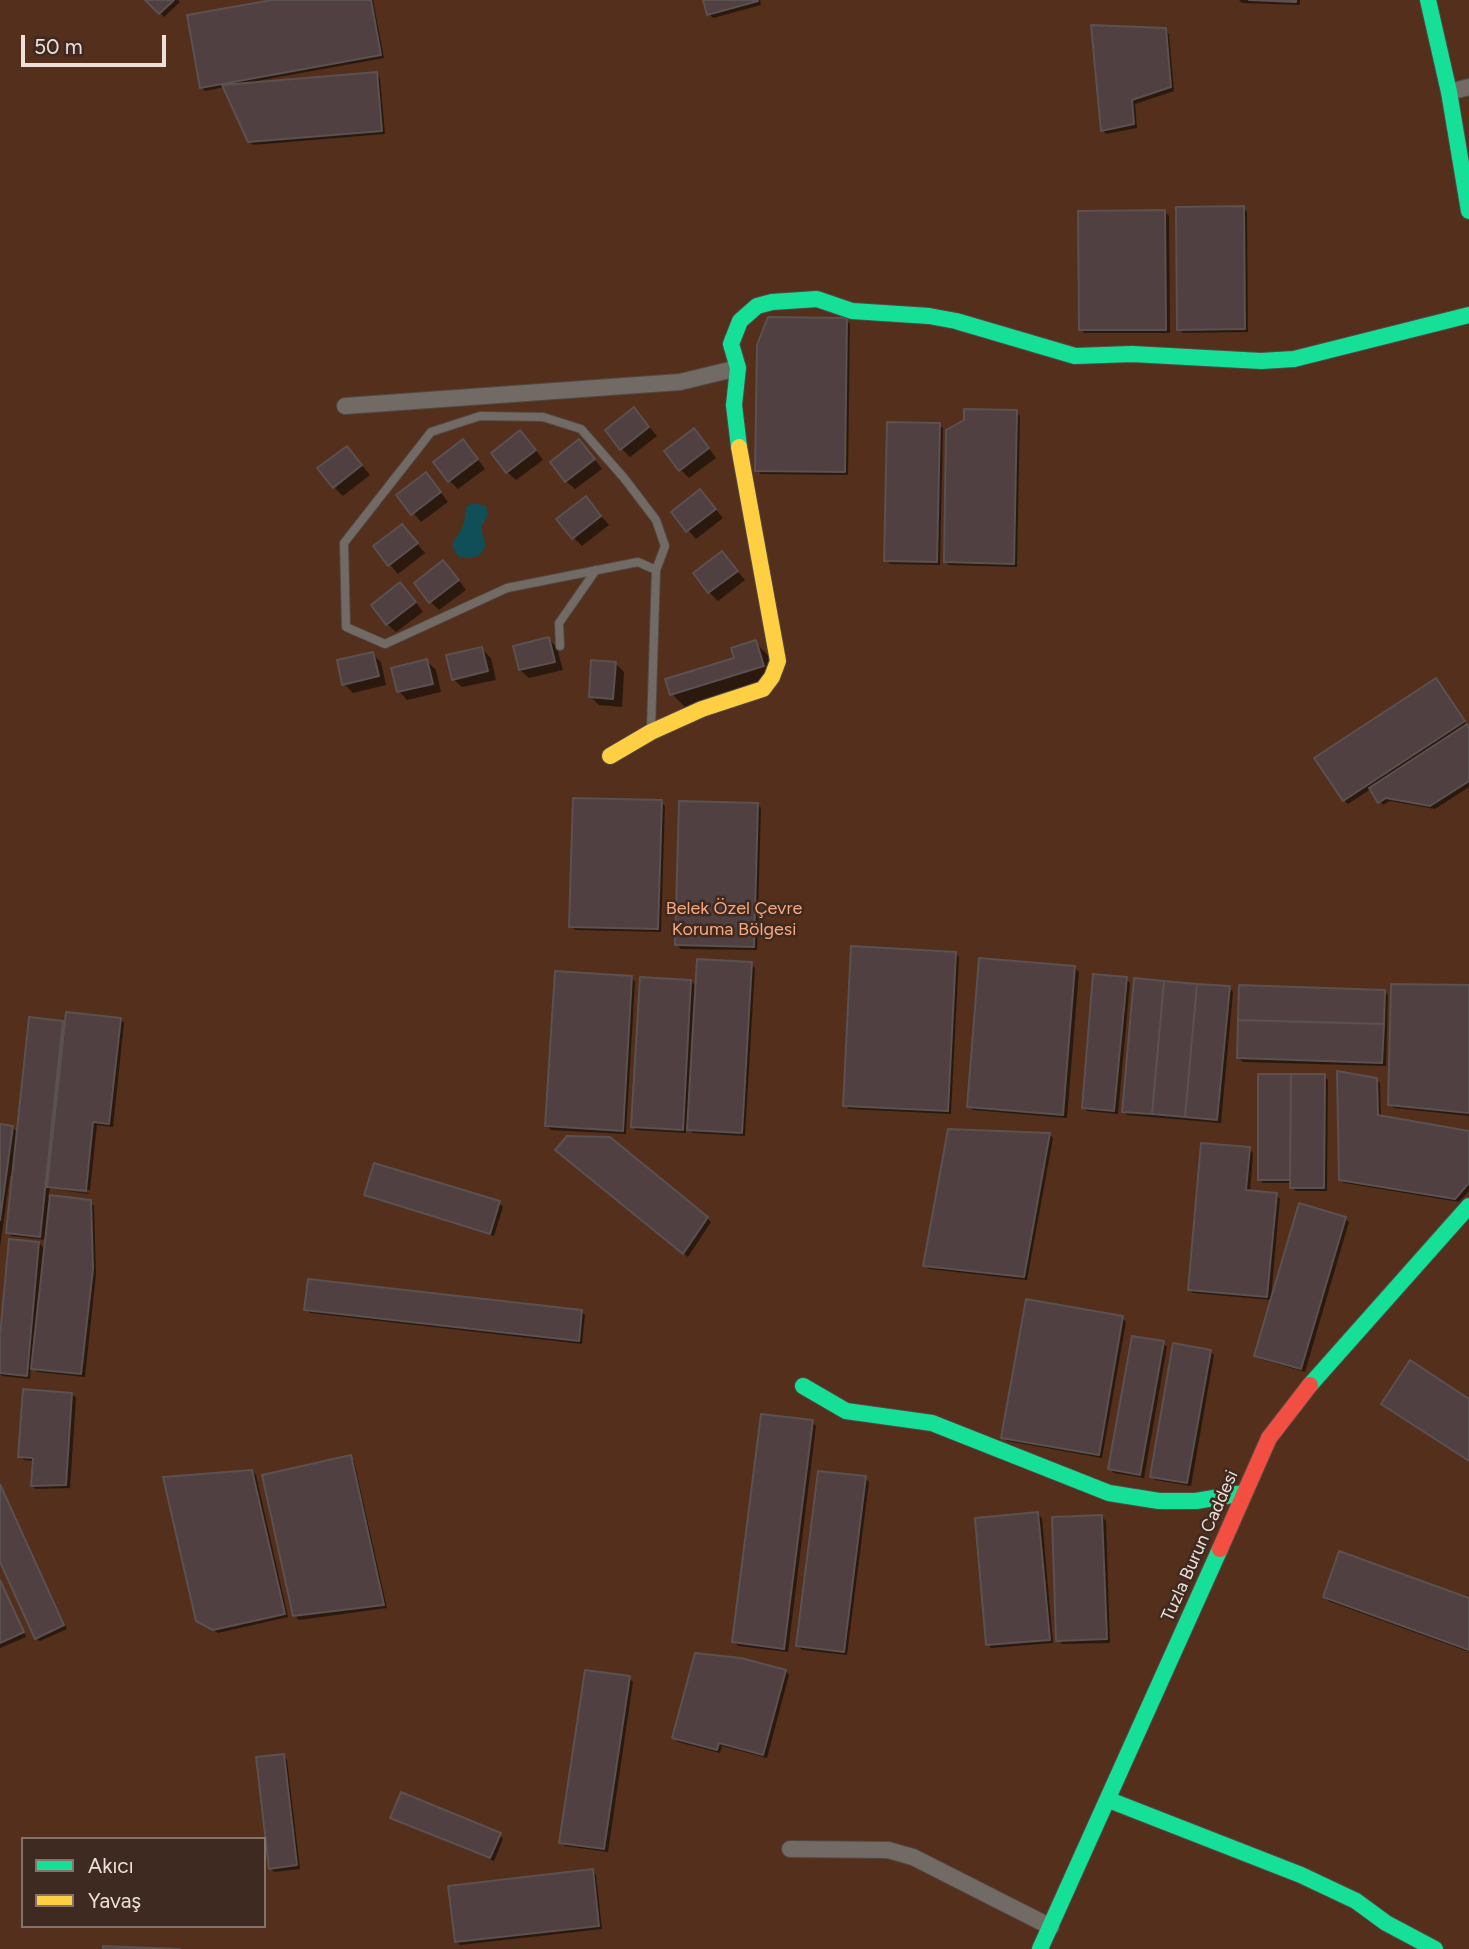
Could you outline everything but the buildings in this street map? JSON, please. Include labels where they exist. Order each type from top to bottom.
[{"type":"street","points":[[1428,0],[1449,92],[1469,211]]},
{"type":"street","points":[[1449,92],[1469,87]]},
{"type":"street","points":[[610,756],[651,732],[702,709],[763,689],[772,677],[778,661],[742,469],[734,405],[738,368],[731,344],[740,321],[757,306],[772,302],[817,299],[852,311],[929,316],[957,321],[1075,356],[1132,354],[1261,361],[1294,359],[1469,315]]},
{"type":"street","points":[[345,406],[680,382],[738,368]]},
{"type":"street","name":"Tuzla Burun Caddesi","points":[[1040,1949],[1269,1438],[1315,1378],[1469,1206]]},
{"type":"street","points":[[803,1386],[846,1411],[932,1423],[1109,1493],[1159,1500],[1196,1500],[1244,1493]]},
{"type":"street","points":[[1109,1800],[1301,1875],[1356,1901],[1386,1923],[1434,1949]]},
{"type":"street","points":[[790,1849],[888,1850],[913,1857],[1051,1927]]},
{"type":"lane","points":[[651,732],[656,570],[665,546],[656,520],[581,429],[543,417],[480,416],[431,432],[344,543],[346,627],[385,644],[508,588],[638,562],[656,570]]},
{"type":"lane","points":[[560,646],[559,623],[596,570]]},
{"type":"green space","name":"Belek Özel Çevre Koruma Bölgesi","points":[[0,0],[1469,0],[1469,1949],[0,1949]]},
{"type":"water","points":[[472,503],[486,506],[488,515],[481,527],[486,546],[475,557],[465,558],[455,552],[453,544],[463,525],[466,507]]},
{"type":"traffic: fast","points":[[1428,0],[1449,92],[1469,211]]},
{"type":"traffic: fast","points":[[739,447],[734,405],[738,368],[731,344],[740,321],[757,306],[772,302],[817,299],[852,311],[929,316],[956,321],[1075,356],[1132,354],[1261,361],[1294,359],[1469,315]]},
{"type":"traffic: fast","points":[[1310,1385],[1469,1206]]},
{"type":"traffic: fast","points":[[803,1386],[846,1411],[932,1423],[1109,1493],[1159,1501],[1196,1501],[1244,1493]]},
{"type":"traffic: fast","points":[[1040,1949],[1220,1549]]},
{"type":"traffic: fast","points":[[1109,1800],[1301,1875],[1356,1901],[1386,1923],[1435,1949]]},
{"type":"traffic: slow","points":[[610,756],[651,732],[702,709],[763,689],[772,677],[778,661],[739,447]]},
{"type":"traffic: jam","points":[[1220,1549],[1269,1438],[1310,1385]]}]
